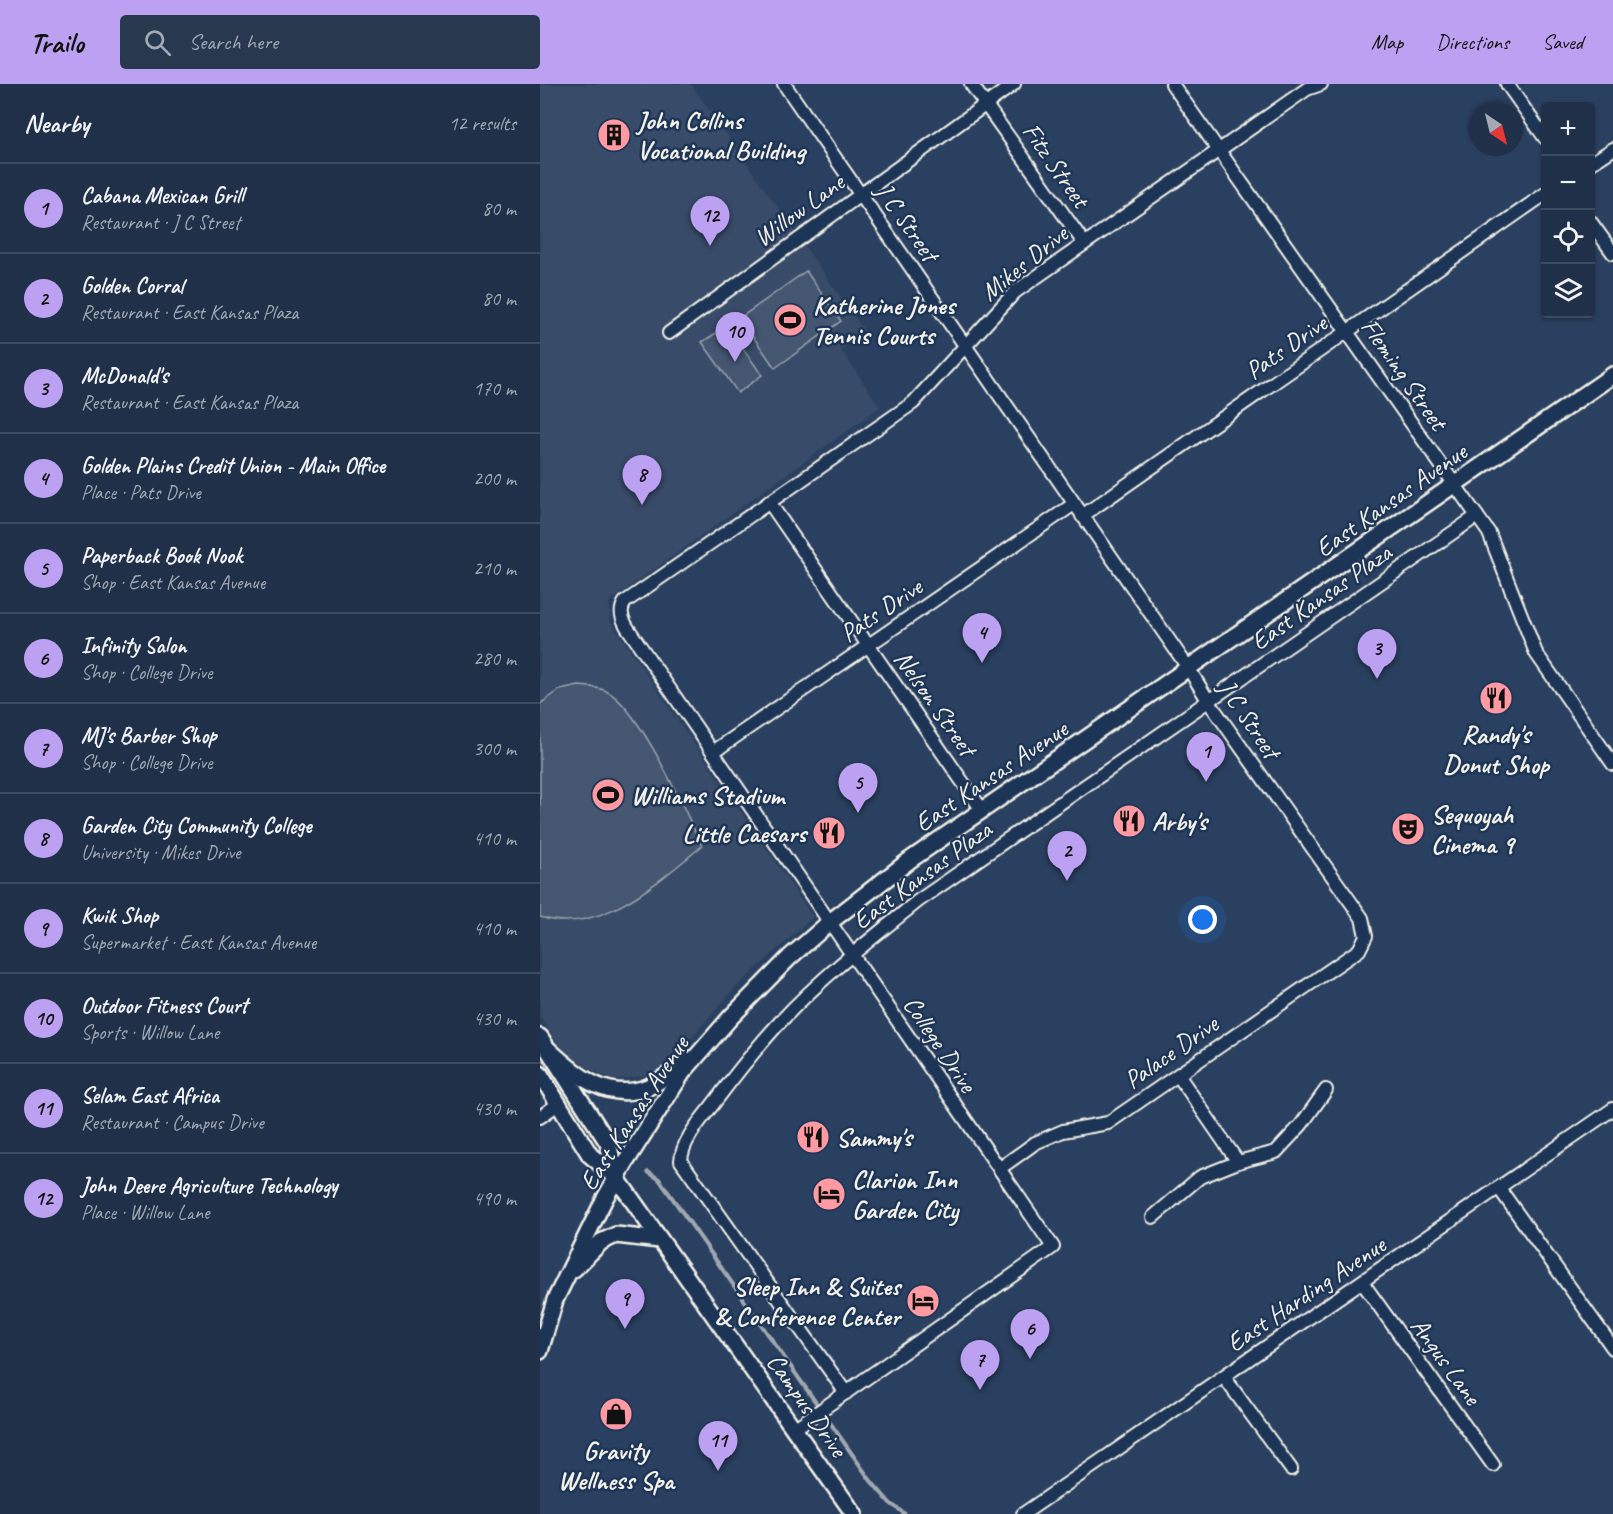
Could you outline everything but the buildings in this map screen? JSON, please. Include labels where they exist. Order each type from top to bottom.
[{"type":"main road","name":"East Kansas Avenue","points":[[540,1351],[555,1300],[616,1177],[683,1072],[760,987],[830,922],[886,878],[982,810],[1613,375]]},
{"type":"main road","name":"Campus Drive","points":[[540,1037],[608,1143],[616,1177]]},
{"type":"main road","points":[[549,1050],[592,1085],[614,1090],[633,1090],[649,1086],[702,1050]]},
{"type":"main road","name":"Campus Drive","points":[[540,1074],[590,1155],[616,1177],[660,1240],[801,1424],[854,1514]]},
{"type":"main road","points":[[567,1276],[601,1242],[616,1235],[660,1240]]},
{"type":"street","name":"J C Street","points":[[784,84],[1189,669],[1209,702],[1362,918],[1366,936],[1359,950]]},
{"type":"street","name":"Fitz Street","points":[[971,84],[1084,243]]},
{"type":"street","name":"Willow Lane","points":[[669,333],[1014,84]]},
{"type":"street","name":"Fleming Street","points":[[1172,84],[1489,533],[1536,654],[1613,764]]},
{"type":"street","name":"Mikes Drive","points":[[625,602],[913,403],[1015,292],[1307,89],[1321,84]]},
{"type":"street","points":[[1507,84],[1541,132]]},
{"type":"street","points":[[1595,161],[1613,149]]},
{"type":"street","name":"Pats Drive","points":[[1082,516],[1541,197]]},
{"type":"street","points":[[1595,228],[1613,253]]},
{"type":"street","name":"Nelson Street","points":[[769,502],[982,810]]},
{"type":"street","name":"Pats Drive","points":[[713,752],[1074,504]]},
{"type":"street","name":"East Kansas Plaza","points":[[846,1393],[681,1161],[681,1151],[703,1118],[782,1020],[852,955],[918,901],[1477,516]]},
{"type":"street","name":"College Drive","points":[[625,602],[621,615],[627,627],[1053,1247],[801,1424]]},
{"type":"street","name":"Palace Drive","points":[[999,1169],[1035,1143],[1053,1135],[1108,1123],[1359,950]]},
{"type":"street","points":[[1178,1075],[1238,1162]]},
{"type":"street","points":[[1153,1217],[1200,1177],[1238,1162],[1276,1152],[1301,1125],[1326,1090]]},
{"type":"street","points":[[540,1117],[558,1104]]},
{"type":"street","name":"East Harding Avenue","points":[[1023,1514],[1613,1109]]},
{"type":"street","points":[[1499,1188],[1613,1348]]},
{"type":"street","name":"Angus Lane","points":[[1362,1282],[1493,1465]]},
{"type":"street","points":[[1224,1377],[1291,1469]]},
{"type":"shaded area","points":[[540,84],[691,84],[865,332],[841,350],[880,407],[609,602],[610,621],[813,917],[735,988],[670,1062],[652,1075],[611,1080],[567,1056],[540,1017]]},
{"type":"shaded area","name":"Katherine Jones Tennis Courts","points":[[806,271],[841,321],[775,368],[740,318]]},
{"type":"shaded area","points":[[727,326],[762,375],[738,393],[702,342]]},
{"type":"shaded area","name":"Williams Stadium","points":[[579,686],[606,691],[619,701],[633,717],[660,761],[702,846],[628,902],[585,919],[562,921],[540,917],[540,704],[560,690]]},
{"type":"waterway","points":[[648,1172],[659,1179],[871,1481],[890,1503],[905,1514]]},
{"type":"place","name":"John Collins Vocational Building","points":[[614,135]]},
{"type":"place","name":"John Deere Agriculture Technology","points":[[710,246]]},
{"type":"place","name":"Katherine Jones Tennis Courts","points":[[790,320]]},
{"type":"place","name":"Outdoor Fitness Court","points":[[735,362]]},
{"type":"place","name":"Garden City Community College","points":[[642,505]]},
{"type":"place","name":"Golden Plains Credit Union - Main Office","points":[[982,663]]},
{"type":"place","name":"McDonald's","points":[[1377,679]]},
{"type":"place","name":"Randy's Donut Shop","points":[[1496,698]]},
{"type":"place","name":"Cabana Mexican Grill","points":[[1206,782]]},
{"type":"place","name":"Williams Stadium","points":[[608,795]]},
{"type":"place","name":"Paperback Book Nook","points":[[858,813]]},
{"type":"place","name":"Arby's","points":[[1129,821]]},
{"type":"place","name":"Sequoyah Cinema 9","points":[[1408,829]]},
{"type":"place","name":"Little Caesars","points":[[829,833]]},
{"type":"place","name":"Golden Corral","points":[[1067,881]]},
{"type":"place","name":"Sammy's","points":[[813,1137]]},
{"type":"place","name":"Clarion Inn Garden City","points":[[829,1194]]},
{"type":"place","name":"Sleep Inn & Suites & Conference Center","points":[[923,1301]]},
{"type":"place","name":"Kwik Shop","points":[[625,1329]]},
{"type":"place","name":"Infinity Salon","points":[[1030,1359]]},
{"type":"place","name":"MJ's Barber Shop","points":[[980,1390]]},
{"type":"place","name":"Gravity Wellness Spa","points":[[616,1414]]},
{"type":"place","name":"Selam East Africa","points":[[718,1471]]}]
